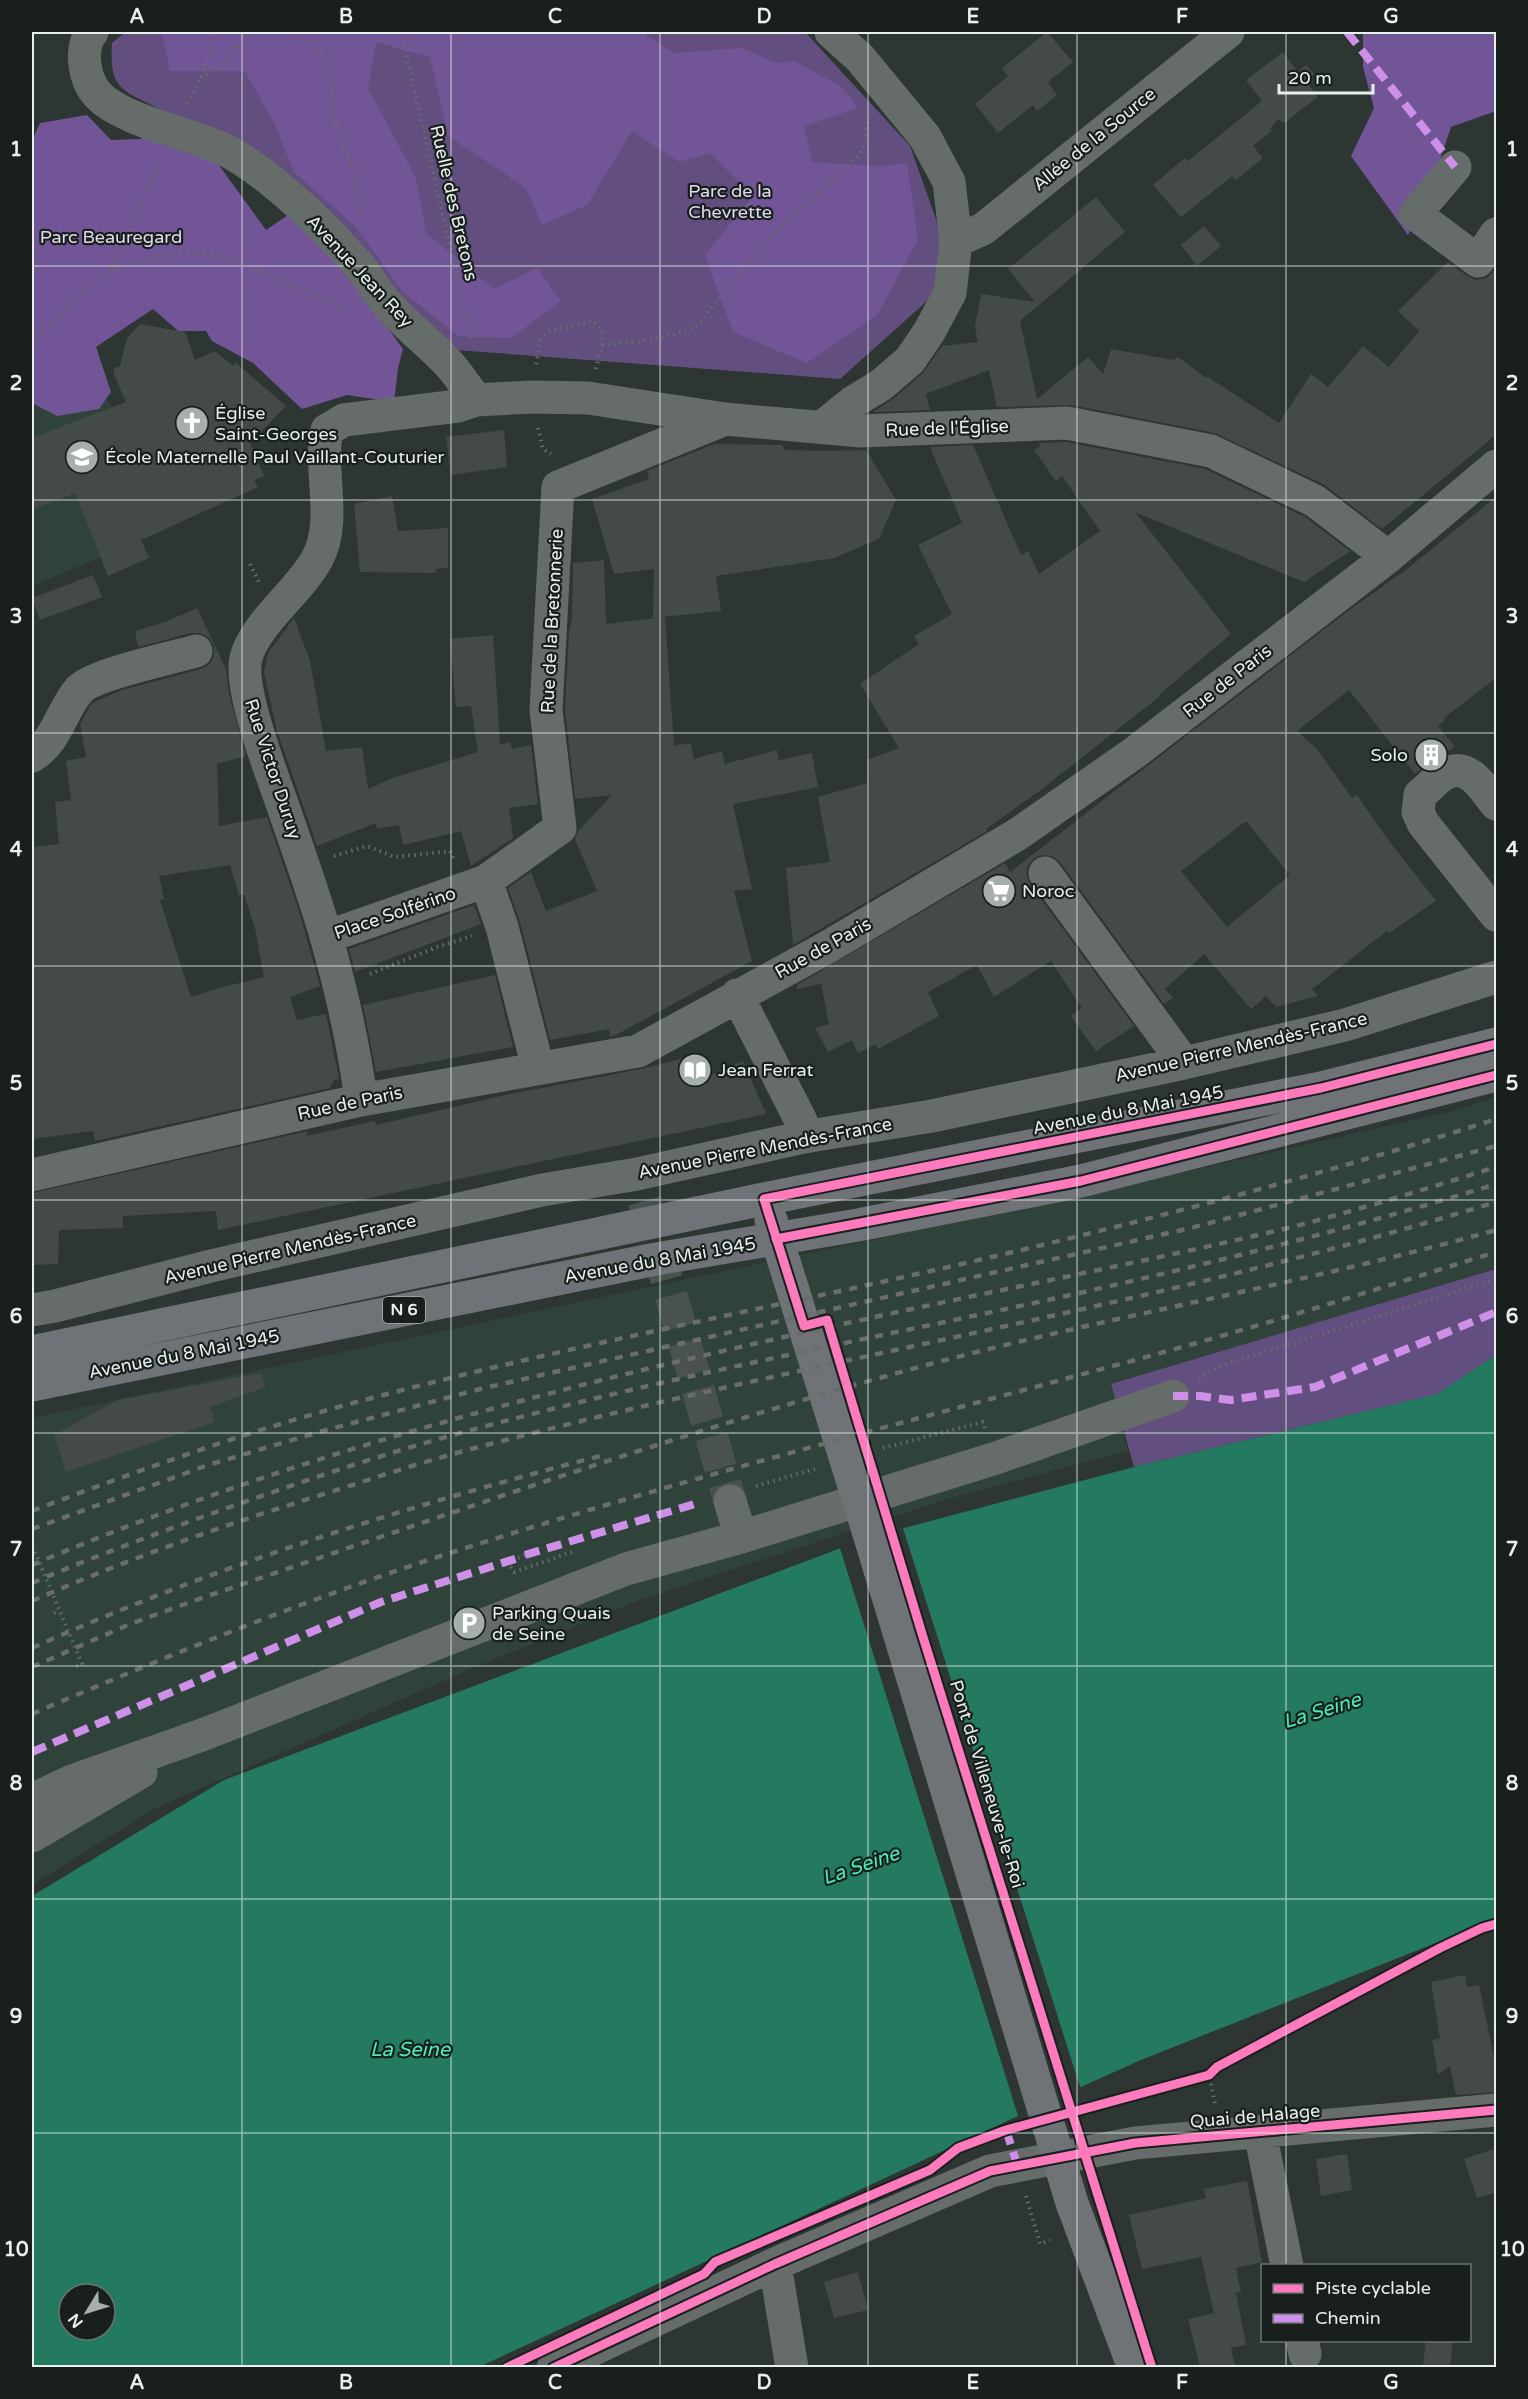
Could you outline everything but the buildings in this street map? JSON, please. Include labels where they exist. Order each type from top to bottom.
[{"type":"main road","name":"Avenue du 8 Mai 1945","points":[[32,1352],[764,1199],[1321,1088],[1497,1044]]},
{"type":"main road","name":"Avenue du 8 Mai 1945","points":[[32,1385],[656,1259],[776,1239],[1081,1181],[1497,1075]]},
{"type":"main road","points":[[764,1199],[870,1537],[1072,2203],[1134,2367]]},
{"type":"street","name":"Avenue Jean Rey","points":[[92,32],[88,37],[85,50],[86,68],[98,95],[116,109],[230,153],[270,182],[318,222],[362,268],[384,301],[450,365],[476,400]]},
{"type":"street","points":[[822,427],[853,402],[881,385],[910,360],[929,332],[950,293],[956,241],[949,182],[925,136],[860,58],[831,32]]},
{"type":"street","name":"Allée de la Source","points":[[956,241],[983,229],[1228,32]]},
{"type":"street","points":[[1455,167],[1415,214],[1478,261],[1497,234]]},
{"type":"street","name":"Rue de l'Église","points":[[476,400],[531,397],[588,398],[725,420],[861,431],[1067,423],[1211,451],[1315,501],[1388,557]]},
{"type":"street","name":"Rue Victor Duruy","points":[[361,1100],[339,986],[304,866],[258,734],[246,684],[245,659],[255,638],[317,559],[327,531],[324,444],[327,430],[344,420],[458,406],[476,400]]},
{"type":"street","name":"Rue de la Bretonnerie","points":[[475,885],[560,828],[546,710],[558,488],[725,420]]},
{"type":"street","name":"Rue de Paris","points":[[32,1175],[361,1100],[638,1051],[826,948],[1018,834],[1134,753],[1388,557],[1497,465]]},
{"type":"street","points":[[32,756],[39,752],[55,732],[80,689],[96,679],[196,651]]},
{"type":"street","points":[[1497,804],[1473,776],[1464,772],[1449,772],[1420,795],[1418,812],[1423,823],[1497,915]]},
{"type":"street","points":[[1045,873],[1184,1063]]},
{"type":"street","points":[[475,885],[502,927],[538,1068]]},
{"type":"street","name":"Place Solférino","points":[[326,937],[475,885]]},
{"type":"street","name":"Avenue Pierre Mendès-France","points":[[32,1310],[530,1192],[641,1187],[804,1137],[932,1116],[1184,1063],[1345,1025],[1497,976]]},
{"type":"street","points":[[737,995],[801,1121],[804,1137]]},
{"type":"street","points":[[32,1800],[72,1781],[202,1735],[626,1569],[741,1537],[993,1459],[1173,1396]]},
{"type":"street","points":[[741,1494],[741,1537]]},
{"type":"street","points":[[32,1836],[202,1735]]},
{"type":"street","name":"Quai de Halage","points":[[553,2367],[775,2264],[990,2171],[1136,2143],[1497,2110]]},
{"type":"street","points":[[1260,2132],[1287,2264]]},
{"type":"street","points":[[775,2264],[792,2367]]},
{"type":"path","points":[[113,269],[173,130],[201,78],[216,32]]},
{"type":"path","points":[[201,78],[219,67],[238,48],[249,32]]},
{"type":"path","points":[[300,32],[307,43],[327,59],[331,70],[333,112],[356,175],[357,207],[365,243],[362,268]]},
{"type":"path","points":[[602,346],[653,339],[686,331],[698,325],[760,248],[859,155],[864,145],[868,115]]},
{"type":"path","points":[[32,344],[82,292],[113,269],[171,254],[202,253],[228,257],[350,311],[384,301]]},
{"type":"path","points":[[577,480],[570,463],[543,449],[531,397],[541,339],[550,331],[593,321],[603,334],[588,398]]},
{"type":"path","points":[[339,986],[437,947],[502,927]]},
{"type":"path","points":[[1173,1396],[1217,1367],[1497,1279]]},
{"type":"path","points":[[883,1448],[983,1422]]},
{"type":"path","points":[[741,1494],[819,1468]]},
{"type":"path","points":[[658,1515],[662,1526],[665,1524]]},
{"type":"path","points":[[35,1552],[82,1664],[75,1667]]},
{"type":"path","points":[[518,1558],[525,1555]]},
{"type":"path","points":[[54,1612],[59,1610]]},
{"type":"path","points":[[1209,2075],[1217,2067],[1399,1970],[1482,1928],[1497,1924]]},
{"type":"path","points":[[1018,2167],[1040,2244],[1050,2241],[1047,2230]]},
{"type":"shaded area","name":"École Maternelle Paul Vaillant-Couturier","points":[[86,349],[165,530],[32,586],[32,384]]},
{"type":"shaded area","points":[[1496,1097],[1496,1270],[1111,1384],[1128,1451],[944,1500],[637,1601],[468,1670],[154,1809],[32,1885],[32,1418],[1093,1193],[1453,1111]]},
{"type":"green space","name":"Parc de la Chevrette","points":[[125,32],[805,32],[910,146],[944,242],[936,293],[840,379],[456,350],[159,109],[120,86],[113,71],[112,43]]},
{"type":"green space","points":[[162,32],[651,32],[645,35],[674,53],[742,48],[776,63],[794,61],[842,87],[858,108],[804,126],[812,162],[880,166],[907,163],[918,239],[878,314],[807,363],[733,332],[705,255],[753,196],[710,153],[679,162],[632,131],[587,205],[542,225],[526,188],[448,136],[430,57],[376,42],[368,88],[416,178],[426,233],[494,289],[537,268],[561,301],[511,338],[458,336],[402,291],[356,227],[294,172],[276,127],[245,71],[170,71]]},
{"type":"green space","points":[[1363,32],[1496,32],[1496,111],[1451,127],[1437,169],[1408,235],[1351,156],[1374,108],[1363,67]]},
{"type":"green space","name":"Parc Beauregard","points":[[87,115],[111,140],[141,139],[165,119],[213,157],[266,230],[288,215],[350,276],[403,349],[394,402],[347,395],[302,409],[253,363],[212,341],[206,331],[178,331],[153,309],[96,347],[111,392],[99,409],[57,416],[32,403],[32,141],[40,123]]},
{"type":"green space","points":[[1496,1269],[1496,1355],[1438,1394],[1134,1467],[1111,1384]]},
{"type":"water","name":"La Seine","points":[[1496,1355],[1496,1920],[1141,2060],[479,2367],[32,2368],[32,1896],[224,1780],[870,1537],[1134,1467],[1437,1394]]},
{"type":"pier","points":[[902,1525],[1081,2090],[1019,2119],[839,1545]]},
{"type":"tunnel","points":[[644,1201],[730,1501]]},
{"type":"railway","points":[[32,1511],[186,1455],[342,1406],[505,1365],[914,1275],[1122,1225],[1310,1175],[1496,1119]]},
{"type":"railway","points":[[32,1529],[208,1465],[319,1432],[484,1388],[1191,1228],[1496,1146]]},
{"type":"railway","points":[[32,1565],[146,1519],[262,1478],[498,1407],[737,1348],[1284,1229],[1496,1167]]},
{"type":"railway","points":[[32,1583],[267,1494],[365,1461],[464,1432],[692,1376],[1181,1269],[1339,1229],[1496,1184]]},
{"type":"railway","points":[[32,1601],[108,1569],[223,1527],[461,1452],[606,1415],[1244,1271],[1496,1202]]},
{"type":"railway","points":[[32,1667],[130,1624],[196,1600],[471,1506],[841,1389],[1004,1345],[1356,1266],[1496,1230]]},
{"type":"railway","points":[[32,1714],[135,1670],[344,1589],[541,1524],[724,1471],[1225,1335],[1496,1252]]},
{"type":"railway","points":[[32,1648],[170,1590],[241,1564],[383,1517],[600,1456]]},
{"type":"marked path","points":[[1347,32],[1455,167]]},
{"type":"marked path","points":[[1173,1396],[1200,1396],[1230,1400],[1315,1387],[1496,1312]]},
{"type":"marked path","points":[[525,1555],[698,1503]]},
{"type":"marked path","points":[[32,1752],[381,1602],[518,1558]]},
{"type":"marked path","points":[[1006,2130],[1018,2167]]},
{"type":"cycle path","name":"Pont de Villeneuve-le-Roi","points":[[1152,2368],[923,1637],[827,1320],[804,1326],[764,1199],[1321,1088],[1496,1044]]},
{"type":"cycle path","points":[[776,1239],[1081,1181],[1496,1075]]},
{"type":"cycle path","points":[[506,2368],[704,2274],[715,2262],[930,2170],[958,2148],[1006,2130],[1209,2075],[1217,2067],[1440,1948],[1482,1928],[1496,1924]]},
{"type":"cycle path","points":[[553,2368],[775,2264],[990,2171],[1135,2143],[1496,2110]]},
{"type":"place","name":"Église Saint-Georges","points":[[192,423]]},
{"type":"place","name":"École Maternelle Paul Vaillant-Couturier","points":[[82,457]]},
{"type":"place","name":"Solo","points":[[1431,755]]},
{"type":"place","name":"Noroc","points":[[999,891]]},
{"type":"place","name":"Jean Ferrat","points":[[695,1070]]},
{"type":"place","name":"Parking Quais de Seine","points":[[469,1623]]}]
